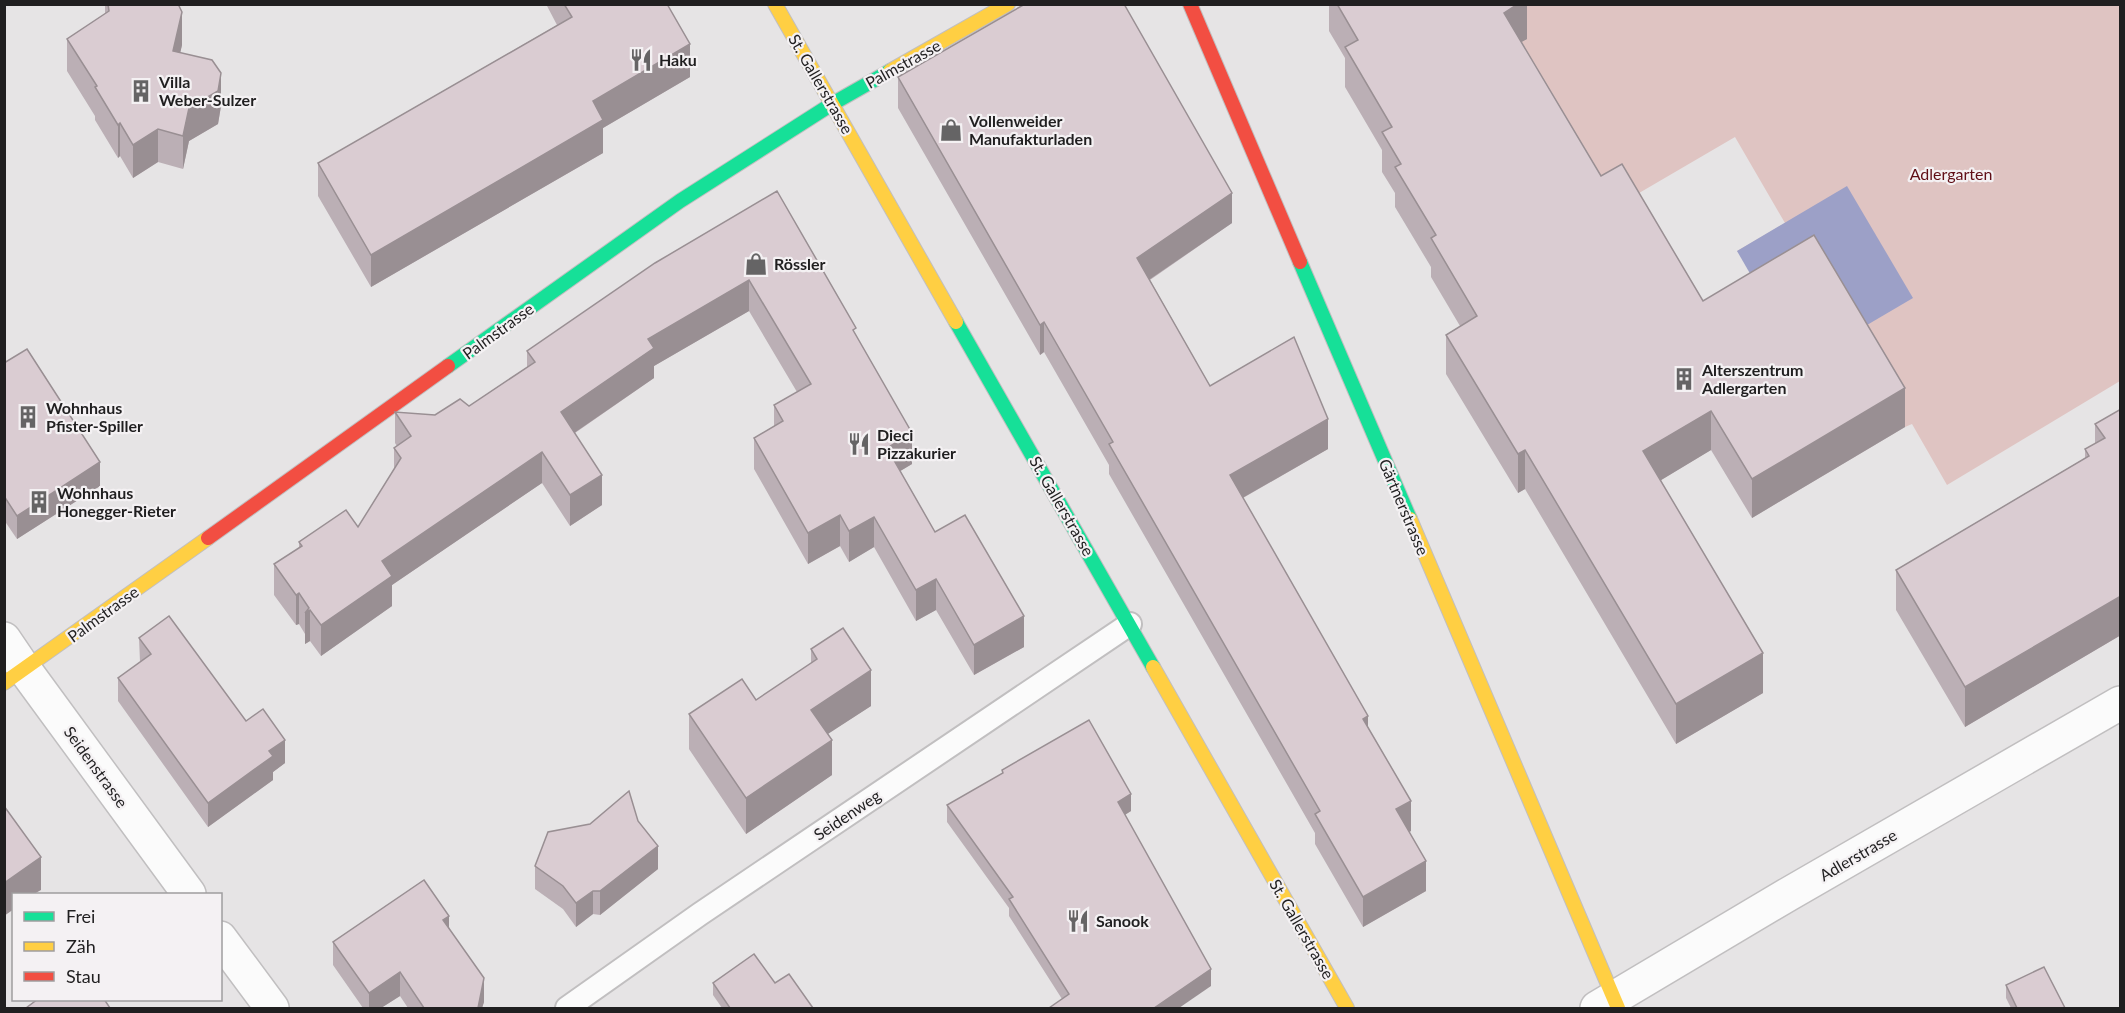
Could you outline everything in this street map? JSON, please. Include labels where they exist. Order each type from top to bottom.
[{"type":"street","name":"St. Gallerstrasse","points":[[775,4],[1347,1008]]},
{"type":"street","name":"Palmstrasse","points":[[15,677],[658,216],[832,104],[1008,4]]},
{"type":"street","name":"Gärtnerstrasse","points":[[1190,4],[1609,1005]]},
{"type":"street","name":"Seidenstrasse","points":[[4,639],[15,677],[188,893]]},
{"type":"street","name":"Adlerstrasse","points":[[1609,1005],[1787,895],[2121,703]]},
{"type":"street","points":[[222,941],[272,1008]]},
{"type":"lane","name":"Seidenweg","points":[[567,1008],[700,914],[1130,624]]},
{"type":"green space","name":"Adlergarten","points":[[1507,5],[2120,5],[2120,381],[1947,485],[1912,424],[1905,427],[1737,251],[1785,223],[1735,137],[1622,203],[1504,52]]},
{"type":"water","points":[[1847,186],[1913,298],[1850,335],[1767,303],[1737,251]]},
{"type":"building","name":"Villa Weber-Sulzer","points":[[108,4],[178,4],[182,12],[173,51],[212,60],[221,73],[218,91],[189,108],[183,136],[158,129],[133,145],[120,123],[118,125],[95,87],[97,86],[67,39],[109,11]]},
{"type":"building","points":[[564,4],[667,4],[690,44],[593,101],[603,120],[371,255],[318,163],[572,17]]},
{"type":"building","points":[[1025,4],[1124,4],[1232,193],[1137,258],[1210,386],[1294,337],[1328,419],[1230,475],[1368,716],[1363,719],[1411,801],[1396,809],[1426,861],[1363,897],[1315,814],[1320,811],[1109,444],[1113,442],[1044,322],[1040,325],[898,77]]},
{"type":"building","name":"Alterszentrum Adlergarten","points":[[1337,4],[1518,4],[1504,13],[1601,176],[1622,164],[1703,301],[1814,235],[1905,388],[1752,479],[1711,411],[1643,451],[1763,653],[1676,704],[1525,450],[1518,454],[1446,335],[1477,316],[1431,238],[1436,235],[1395,167],[1401,164],[1382,132],[1392,127],[1345,47],[1358,40]]},
{"type":"building","points":[[777,191],[856,328],[853,330],[912,433],[887,448],[935,532],[965,515],[1024,616],[974,645],[936,579],[916,590],[874,517],[849,531],[840,515],[808,533],[754,438],[783,421],[774,405],[811,384],[749,280],[648,339],[654,348],[561,412],[602,475],[570,495],[542,452],[382,561],[392,576],[321,625],[310,610],[305,613],[309,608],[299,593],[296,595],[274,564],[302,546],[299,542],[346,510],[358,527],[401,458],[394,448],[411,436],[395,412],[435,415],[460,399],[469,406],[535,362],[527,351],[655,263]]},
{"type":"building","points":[[27,349],[100,462],[17,516],[4,496],[4,363]]},
{"type":"building","points":[[2121,409],[2121,596],[1965,687],[1896,570],[2089,456],[2085,449],[2105,438],[2095,424]]},
{"type":"building","points":[[169,616],[246,721],[263,709],[285,740],[269,751],[273,756],[208,803],[118,678],[151,654],[139,638]]},
{"type":"building","points":[[843,628],[871,670],[811,710],[832,740],[746,798],[689,714],[742,679],[756,700],[817,659],[811,649]]},
{"type":"building","points":[[1089,720],[1131,794],[1118,802],[1211,969],[1154,1008],[1049,1008],[1069,994],[1009,899],[1013,897],[947,805]]},
{"type":"building","points":[[629,791],[638,821],[658,846],[600,891],[593,891],[576,903],[563,886],[535,866],[548,832],[590,824]]},
{"type":"building","points":[[4,806],[41,857],[4,883]]},
{"type":"building","points":[[424,880],[449,916],[443,920],[484,978],[478,1008],[424,1008],[400,972],[369,993],[333,942]]},
{"type":"building","points":[[754,954],[775,983],[789,974],[813,1008],[730,1008],[713,983]]},
{"type":"building","points":[[2044,967],[2065,1008],[2017,1008],[2006,985]]},
{"type":"building","points":[[35,1001],[105,1001],[110,1008],[26,1008]]},
{"type":"traffic: fast","points":[[448,366],[680,201],[832,104],[890,71]]},
{"type":"traffic: fast","points":[[1300,262],[1410,519]]},
{"type":"traffic: fast","points":[[956,322],[1153,667]]},
{"type":"traffic: slow","points":[[775,4],[956,322]]},
{"type":"traffic: slow","points":[[890,71],[1008,4]]},
{"type":"traffic: slow","points":[[1410,519],[1618,1008]]},
{"type":"traffic: slow","points":[[4,683],[208,538]]},
{"type":"traffic: slow","points":[[1153,667],[1347,1008]]},
{"type":"traffic: jam","points":[[1190,4],[1300,262]]},
{"type":"traffic: jam","points":[[208,538],[448,366]]},
{"type":"place","name":"Haku","points":[[641,60]]},
{"type":"place","name":"Villa Weber-Sulzer","points":[[141,91]]},
{"type":"place","name":"Vollenweider Manufakturladen","points":[[951,130]]},
{"type":"place","name":"Rössler","points":[[756,264]]},
{"type":"place","name":"Alterszentrum Adlergarten","points":[[1684,379]]},
{"type":"place","name":"Wohnhaus Pfister-Spiller","points":[[28,417]]},
{"type":"place","name":"Dieci Pizzakurier","points":[[859,444]]},
{"type":"place","name":"Wohnhaus Honegger-Rieter","points":[[39,502]]},
{"type":"place","name":"Sanook","points":[[1078,921]]}]
